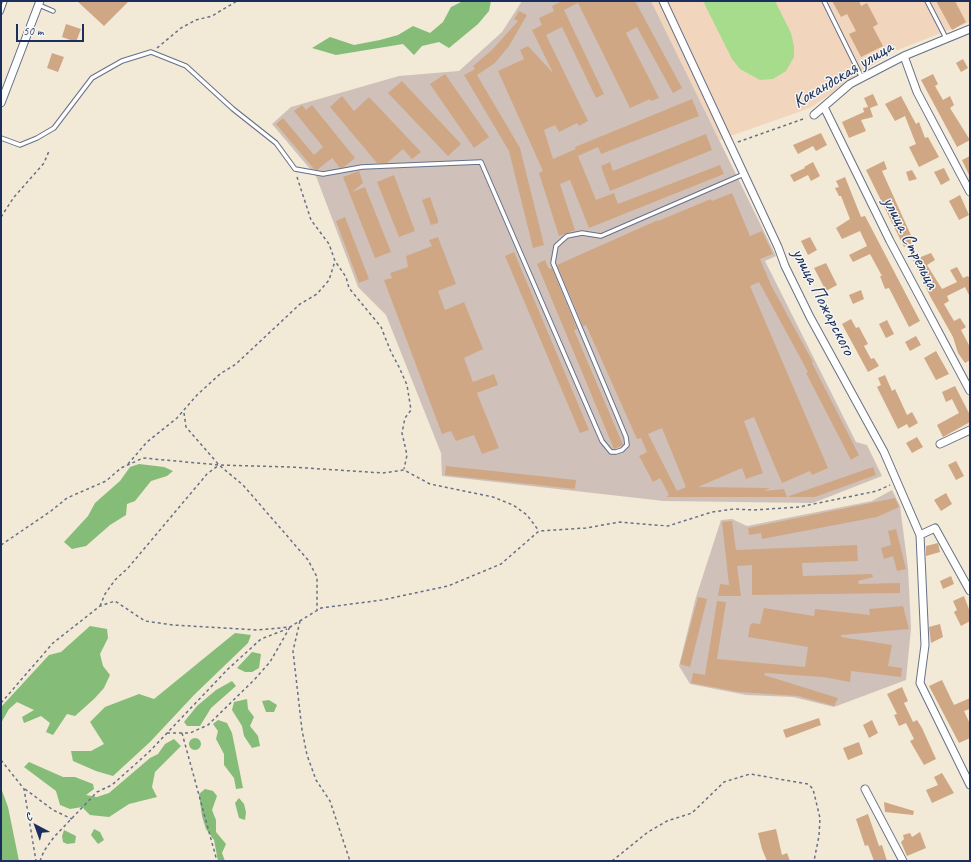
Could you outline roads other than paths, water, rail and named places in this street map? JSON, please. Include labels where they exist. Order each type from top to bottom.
[{"type":"street","name":"улица Пожарского","points":[[663,1],[797,291],[884,452],[920,535]]},
{"type":"street","points":[[1,103],[39,3]]},
{"type":"street","name":"Кокандская улица","points":[[814,115],[850,84],[904,56],[970,29]]},
{"type":"street","points":[[904,56],[917,92],[970,192]]},
{"type":"street","name":"улица Стрельца","points":[[824,107],[890,242],[970,391]]},
{"type":"street","points":[[940,444],[970,430]]},
{"type":"street","points":[[970,591],[935,528],[920,535],[925,645],[920,682],[970,785]]},
{"type":"street","points":[[865,789],[903,861]]},
{"type":"lane","points":[[1,12],[5,1]]},
{"type":"lane","points":[[824,1],[862,78]]},
{"type":"lane","points":[[928,1],[946,40]]},
{"type":"lane","points":[[39,3],[53,11]]},
{"type":"lane","points":[[1,138],[20,145],[37,138],[54,128],[92,78],[122,61],[151,52],[186,66],[233,108],[276,142],[295,169],[323,174],[362,167],[481,162],[602,441],[611,452],[622,450],[627,445],[626,437],[553,263],[556,246],[567,236],[582,233],[601,236],[744,174]]}]
